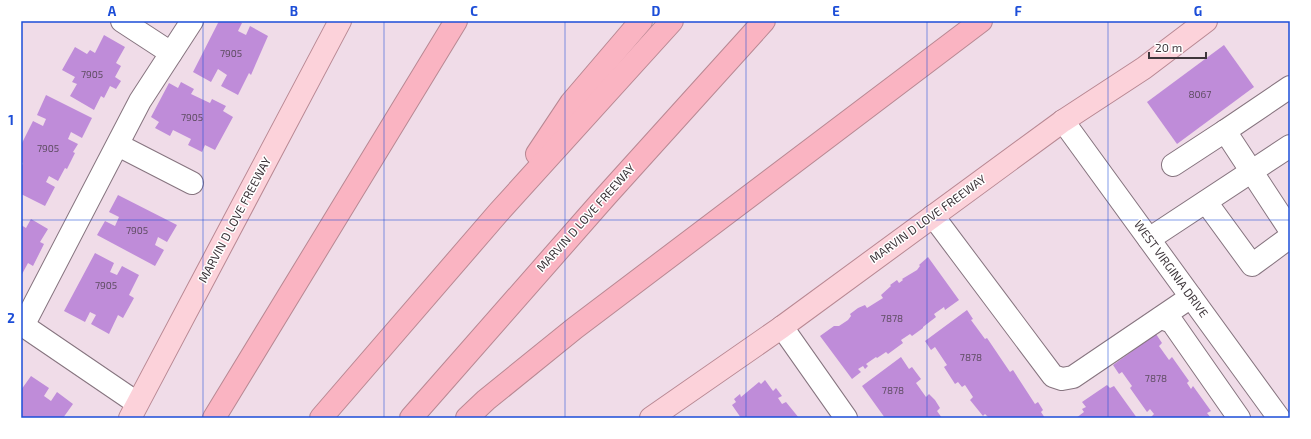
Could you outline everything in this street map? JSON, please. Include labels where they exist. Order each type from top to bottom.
[{"type":"highway","points":[[214,418],[456,21]]},
{"type":"highway","points":[[498,213],[571,103],[641,21]]},
{"type":"highway","points":[[321,418],[498,213],[672,21]]},
{"type":"highway","name":"MARVIN D LOVE FREEWAY","points":[[411,418],[606,196],[764,21]]},
{"type":"highway","points":[[467,418],[486,400],[575,328],[980,21]]},
{"type":"main road","name":"MARVIN D LOVE FREEWAY","points":[[133,411],[339,21]]},
{"type":"main road","name":"MARVIN D LOVE FREEWAY","points":[[651,418],[782,327],[1063,121],[1144,68],[1206,21]]},
{"type":"street","points":[[122,21],[171,53]]},
{"type":"street","points":[[133,411],[22,325],[140,101],[192,21]]},
{"type":"street","points":[[1173,165],[1290,87]]},
{"type":"street","name":"WEST VIRGINIA DRIVE","points":[[1063,121],[1279,418]]},
{"type":"street","points":[[1225,131],[1290,230]]},
{"type":"street","points":[[118,145],[192,183]]},
{"type":"street","points":[[1149,239],[1290,146]]},
{"type":"street","points":[[1206,202],[1252,265],[1290,237]]},
{"type":"street","points":[[933,216],[1053,376],[1062,379],[1073,377],[1191,297]]},
{"type":"street","points":[[1161,318],[1172,322],[1239,418]]},
{"type":"street","points":[[782,327],[846,418]]},
{"type":"building","points":[[219,21],[238,21],[242,23],[238,31],[246,35],[250,26],[268,36],[251,75],[249,73],[238,95],[221,86],[227,75],[218,69],[211,82],[193,72]]},
{"type":"building","points":[[104,35],[125,47],[116,63],[121,66],[115,77],[121,81],[116,89],[110,86],[104,98],[101,96],[94,110],[70,96],[77,84],[72,82],[75,77],[62,70],[75,47],[87,54],[90,50],[95,53]]},
{"type":"building","points":[[1224,45],[1254,87],[1177,144],[1147,102]]},
{"type":"building","points":[[181,82],[194,89],[191,94],[210,103],[212,99],[226,106],[223,111],[233,117],[215,150],[205,145],[202,152],[188,145],[191,139],[173,130],[170,136],[155,128],[159,122],[151,117],[169,83],[178,88]]},
{"type":"building","points":[[46,95],[92,118],[82,138],[71,132],[68,139],[78,144],[73,152],[75,153],[67,169],[65,168],[58,181],[49,176],[46,182],[55,187],[45,206],[21,194],[21,168],[23,163],[21,162],[21,145],[33,121],[43,126],[46,119],[37,115]]},
{"type":"building","points":[[118,195],[177,225],[167,242],[158,237],[155,245],[164,250],[155,266],[97,235],[105,221],[115,226],[119,217],[109,212]]},
{"type":"building","points":[[31,219],[48,229],[40,242],[44,244],[33,266],[28,263],[21,276],[21,225],[26,228]]},
{"type":"building","points":[[95,253],[114,263],[110,272],[117,275],[122,266],[139,275],[129,295],[134,298],[123,318],[118,315],[109,334],[91,324],[96,315],[90,312],[85,322],[64,311]]},
{"type":"building","points":[[928,257],[959,300],[945,310],[944,307],[934,314],[936,317],[912,336],[910,334],[901,340],[903,343],[888,354],[886,352],[877,358],[876,357],[866,364],[868,366],[865,369],[863,366],[858,369],[861,372],[852,379],[820,336],[834,326],[839,326],[848,320],[851,316],[850,314],[858,308],[865,305],[867,308],[883,298],[881,295],[891,286],[890,285],[897,280],[899,283],[903,280],[902,279],[917,270],[920,266],[919,265]]},
{"type":"building","points":[[967,310],[973,319],[971,320],[985,339],[987,338],[1010,372],[1013,370],[1035,404],[1038,402],[1043,410],[1041,412],[1045,418],[989,418],[985,414],[983,416],[970,400],[973,397],[965,385],[962,387],[958,382],[955,384],[944,367],[947,365],[935,347],[931,350],[925,341]]},
{"type":"building","points":[[1156,334],[1162,343],[1159,346],[1169,360],[1172,357],[1189,381],[1187,383],[1191,389],[1193,386],[1211,411],[1207,413],[1211,418],[1152,418],[1151,417],[1154,414],[1150,409],[1147,412],[1130,388],[1132,386],[1122,372],[1119,374],[1113,365]]},
{"type":"building","points":[[901,357],[909,369],[912,367],[921,379],[916,383],[926,397],[929,394],[935,400],[940,408],[937,411],[942,418],[885,418],[862,386]]},
{"type":"building","points":[[31,376],[49,388],[44,396],[51,401],[57,392],[73,404],[63,418],[21,418],[21,390]]},
{"type":"building","points":[[765,380],[773,391],[776,388],[782,396],[778,398],[782,404],[786,402],[799,418],[741,418],[732,405],[736,402],[734,399],[740,394],[741,397],[759,382],[761,384]]},
{"type":"building","points":[[1107,385],[1110,388],[1114,386],[1137,418],[1076,418],[1084,412],[1082,409],[1086,407],[1082,402]]}]
